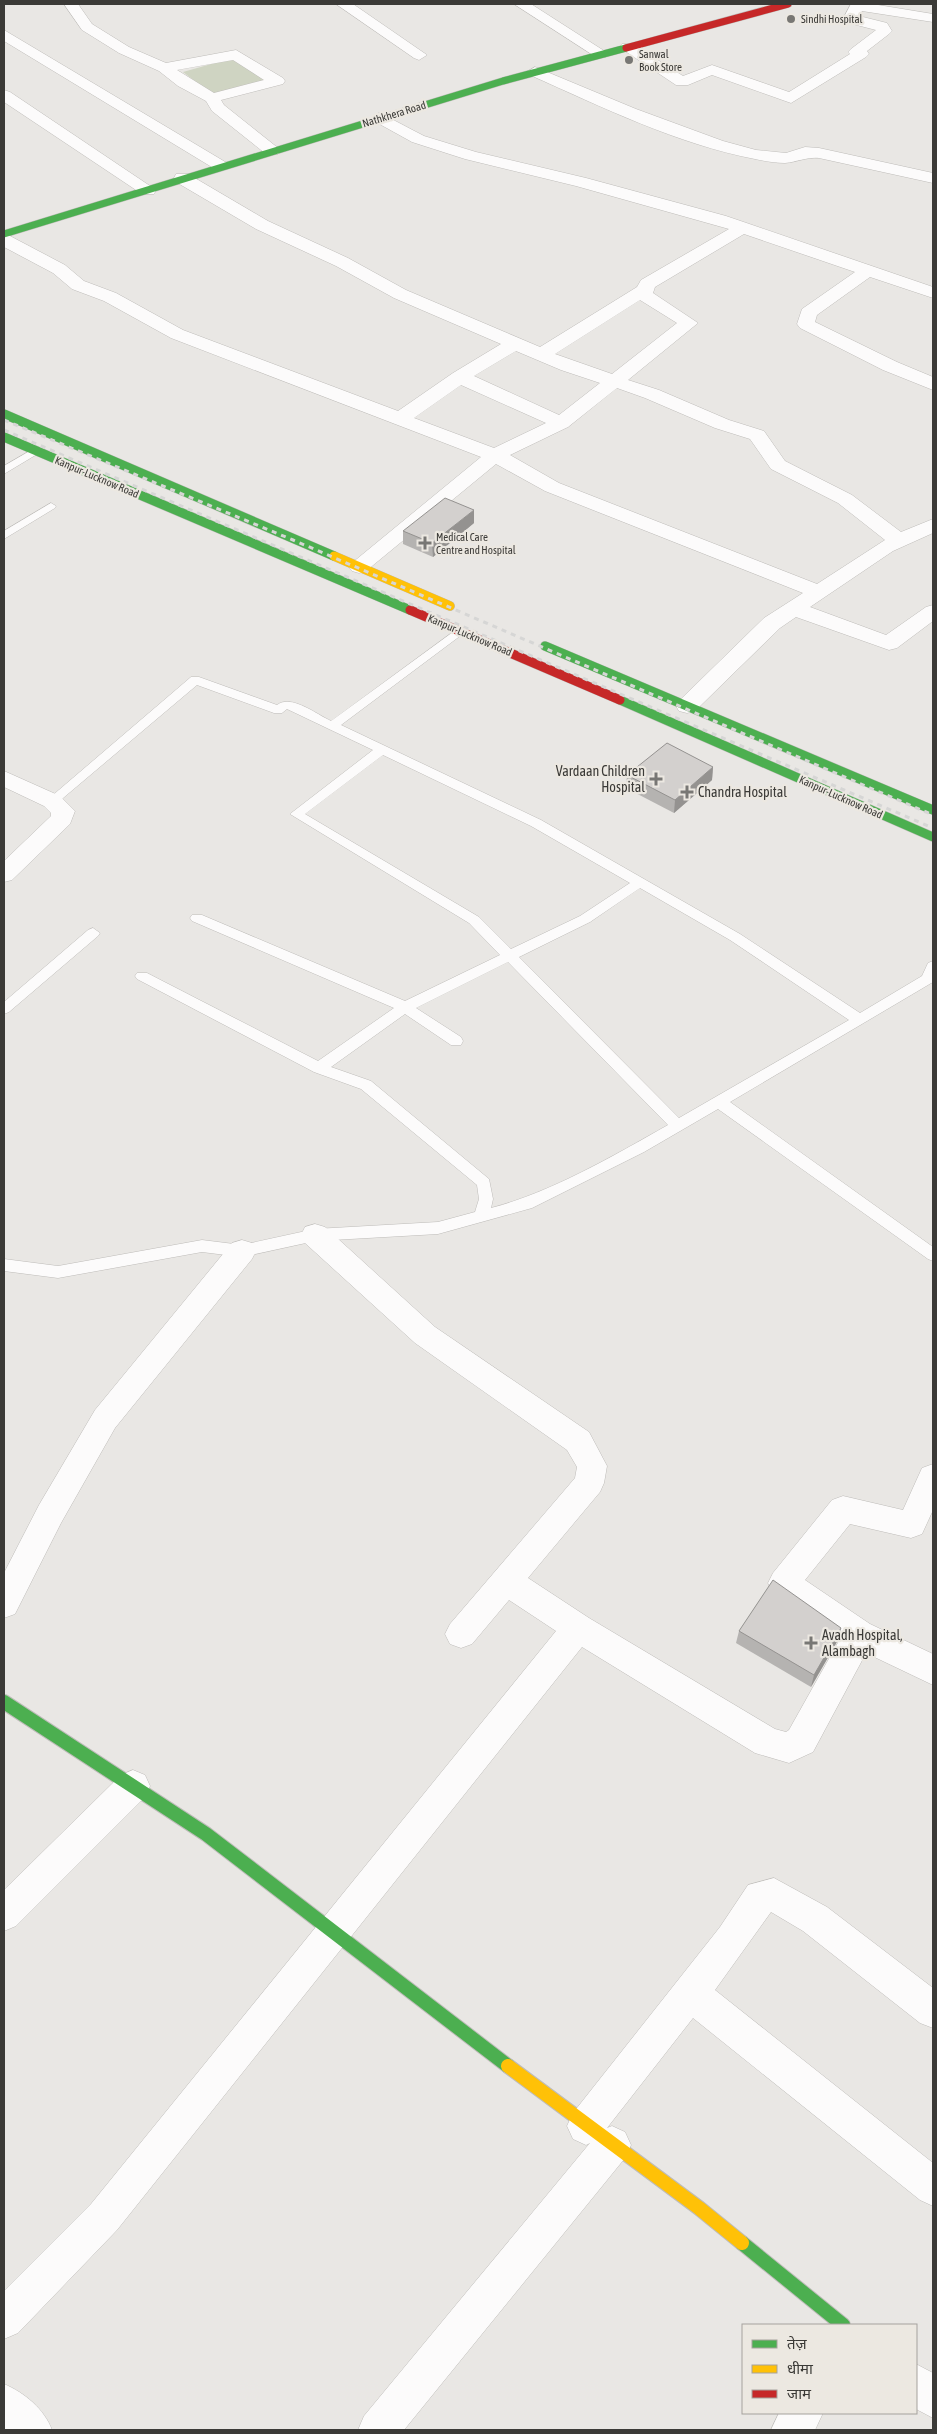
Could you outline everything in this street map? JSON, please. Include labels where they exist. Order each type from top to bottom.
[{"type":"main road","name":"Nathkhera Road","points":[[4,234],[182,178],[535,72],[788,4]]},
{"type":"main road","name":"Kanpur-Lucknow Road","points":[[4,414],[458,609]]},
{"type":"main road","name":"Kanpur-Lucknow Road","points":[[4,437],[460,631],[933,837]]},
{"type":"main road","points":[[128,490],[148,476]]},
{"type":"main road","name":"Kanpur-Lucknow Road","points":[[530,640],[933,810]]},
{"type":"main road","points":[[4,1702],[206,1834],[599,2136],[699,2208],[842,2324]]},
{"type":"street","points":[[71,4],[87,27],[124,50],[164,68],[184,83],[212,98],[218,108],[272,151]]},
{"type":"street","points":[[343,4],[419,55]]},
{"type":"street","points":[[520,4],[601,54]]},
{"type":"street","points":[[627,47],[682,82],[712,70],[791,98],[861,54],[856,52],[884,31],[882,26],[850,18],[850,5],[933,18]]},
{"type":"street","points":[[4,35],[222,166]]},
{"type":"street","points":[[164,68],[236,55],[277,81],[212,98]]},
{"type":"street","points":[[535,72],[664,126],[759,157],[785,159],[800,157],[805,152],[819,153],[933,178]]},
{"type":"street","points":[[4,95],[148,190]]},
{"type":"street","points":[[380,118],[418,139],[471,156],[580,182],[742,228],[933,292]]},
{"type":"street","points":[[182,178],[262,225],[342,262],[400,294],[568,366],[652,394],[722,424],[757,435],[778,464],[846,499],[899,541]]},
{"type":"street","points":[[359,567],[495,455],[561,423],[616,382],[689,323],[644,295],[647,284],[742,228]]},
{"type":"street","points":[[4,240],[59,269],[78,285],[110,297],[177,334],[495,455],[552,487],[722,556],[819,592]]},
{"type":"street","points":[[868,271],[808,313],[806,324],[890,366],[933,384]]},
{"type":"street","points":[[542,354],[646,289]]},
{"type":"street","points":[[401,418],[460,377],[516,343]]},
{"type":"street","points":[[460,377],[561,423]]},
{"type":"street","points":[[687,706],[772,623],[886,547],[933,525]]},
{"type":"street","points":[[794,609],[889,643],[933,611]]},
{"type":"street","points":[[4,778],[52,801],[63,811],[62,820],[4,874]]},
{"type":"street","points":[[315,1235],[425,1335],[578,1441],[592,1466],[588,1483],[461,1634]]},
{"type":"street","points":[[4,1604],[50,1514],[105,1419],[242,1251]]},
{"type":"street","points":[[933,1477],[911,1525],[843,1509],[784,1583],[859,1634],[933,1670]]},
{"type":"street","points":[[506,1581],[578,1628],[767,1742],[789,1748],[801,1741],[859,1634]]},
{"type":"street","points":[[4,2319],[104,2217],[578,1628]]},
{"type":"street","points":[[4,1914],[133,1786]]},
{"type":"street","points":[[378,2430],[599,2136],[690,1993],[732,1939],[760,1897],[774,1895],[815,1919],[933,2010]]},
{"type":"street","points":[[690,1993],[933,2187]]},
{"type":"street","points":[[917,2385],[933,2398]]},
{"type":"street","points":[[4,2404],[32,2430]]},
{"type":"street","points":[[791,2430],[802,2414]]},
{"type":"lane","points":[[4,471],[35,451]]},
{"type":"lane","points":[[4,536],[51,506]]},
{"type":"lane","points":[[332,726],[460,631]]},
{"type":"lane","points":[[52,801],[195,680],[278,710],[286,704],[536,823],[735,937],[860,1020]]},
{"type":"lane","points":[[382,750],[296,814],[474,920],[678,1126]]},
{"type":"lane","points":[[319,1068],[405,1007],[585,919],[640,882]]},
{"type":"lane","points":[[197,918],[405,1007],[456,1041]]},
{"type":"lane","points":[[4,1009],[93,934]]},
{"type":"lane","points":[[4,1265],[58,1272],[202,1246],[242,1251],[315,1235],[438,1228],[527,1204],[639,1148],[860,1020],[928,979],[933,966]]},
{"type":"lane","points":[[142,976],[319,1068],[366,1085],[484,1183],[486,1199],[482,1216]]},
{"type":"lane","points":[[719,1102],[933,1255]]},
{"type":"green space","points":[[236,57],[266,80],[213,95],[183,72]]},
{"type":"building","points":[[445,498],[474,510],[432,543],[403,531]]},
{"type":"building","points":[[667,743],[713,767],[675,800],[627,775]]},
{"type":"building","points":[[773,1580],[841,1628],[814,1675],[739,1631]]},
{"type":"railway","points":[[4,420],[293,540],[933,815]]},
{"type":"railway","points":[[4,430],[933,828]]},
{"type":"traffic: fast","points":[[4,234],[503,81],[626,48]]},
{"type":"traffic: fast","points":[[4,414],[334,556]]},
{"type":"traffic: fast","points":[[4,437],[410,610]]},
{"type":"traffic: fast","points":[[545,646],[933,810]]},
{"type":"traffic: fast","points":[[620,700],[933,837]]},
{"type":"traffic: fast","points":[[4,1702],[206,1834],[508,2066]]},
{"type":"traffic: fast","points":[[742,2243],[842,2324]]},
{"type":"traffic: slow","points":[[334,556],[450,606]]},
{"type":"traffic: slow","points":[[508,2066],[699,2208],[742,2243]]},
{"type":"traffic: jam","points":[[626,48],[788,4]]},
{"type":"traffic: jam","points":[[410,610],[620,700]]},
{"type":"place","name":"Sindhi Hospital","points":[[791,19]]},
{"type":"place","name":"Sanwal Book Store","points":[[629,60]]},
{"type":"place","name":"Medical Care Centre and Hospital","points":[[425,543]]},
{"type":"place","name":"Vardaan Children Hospital","points":[[656,779]]},
{"type":"place","name":"Chandra Hospital","points":[[687,792]]},
{"type":"place","name":"Avadh Hospital, Alambagh","points":[[811,1643]]}]
